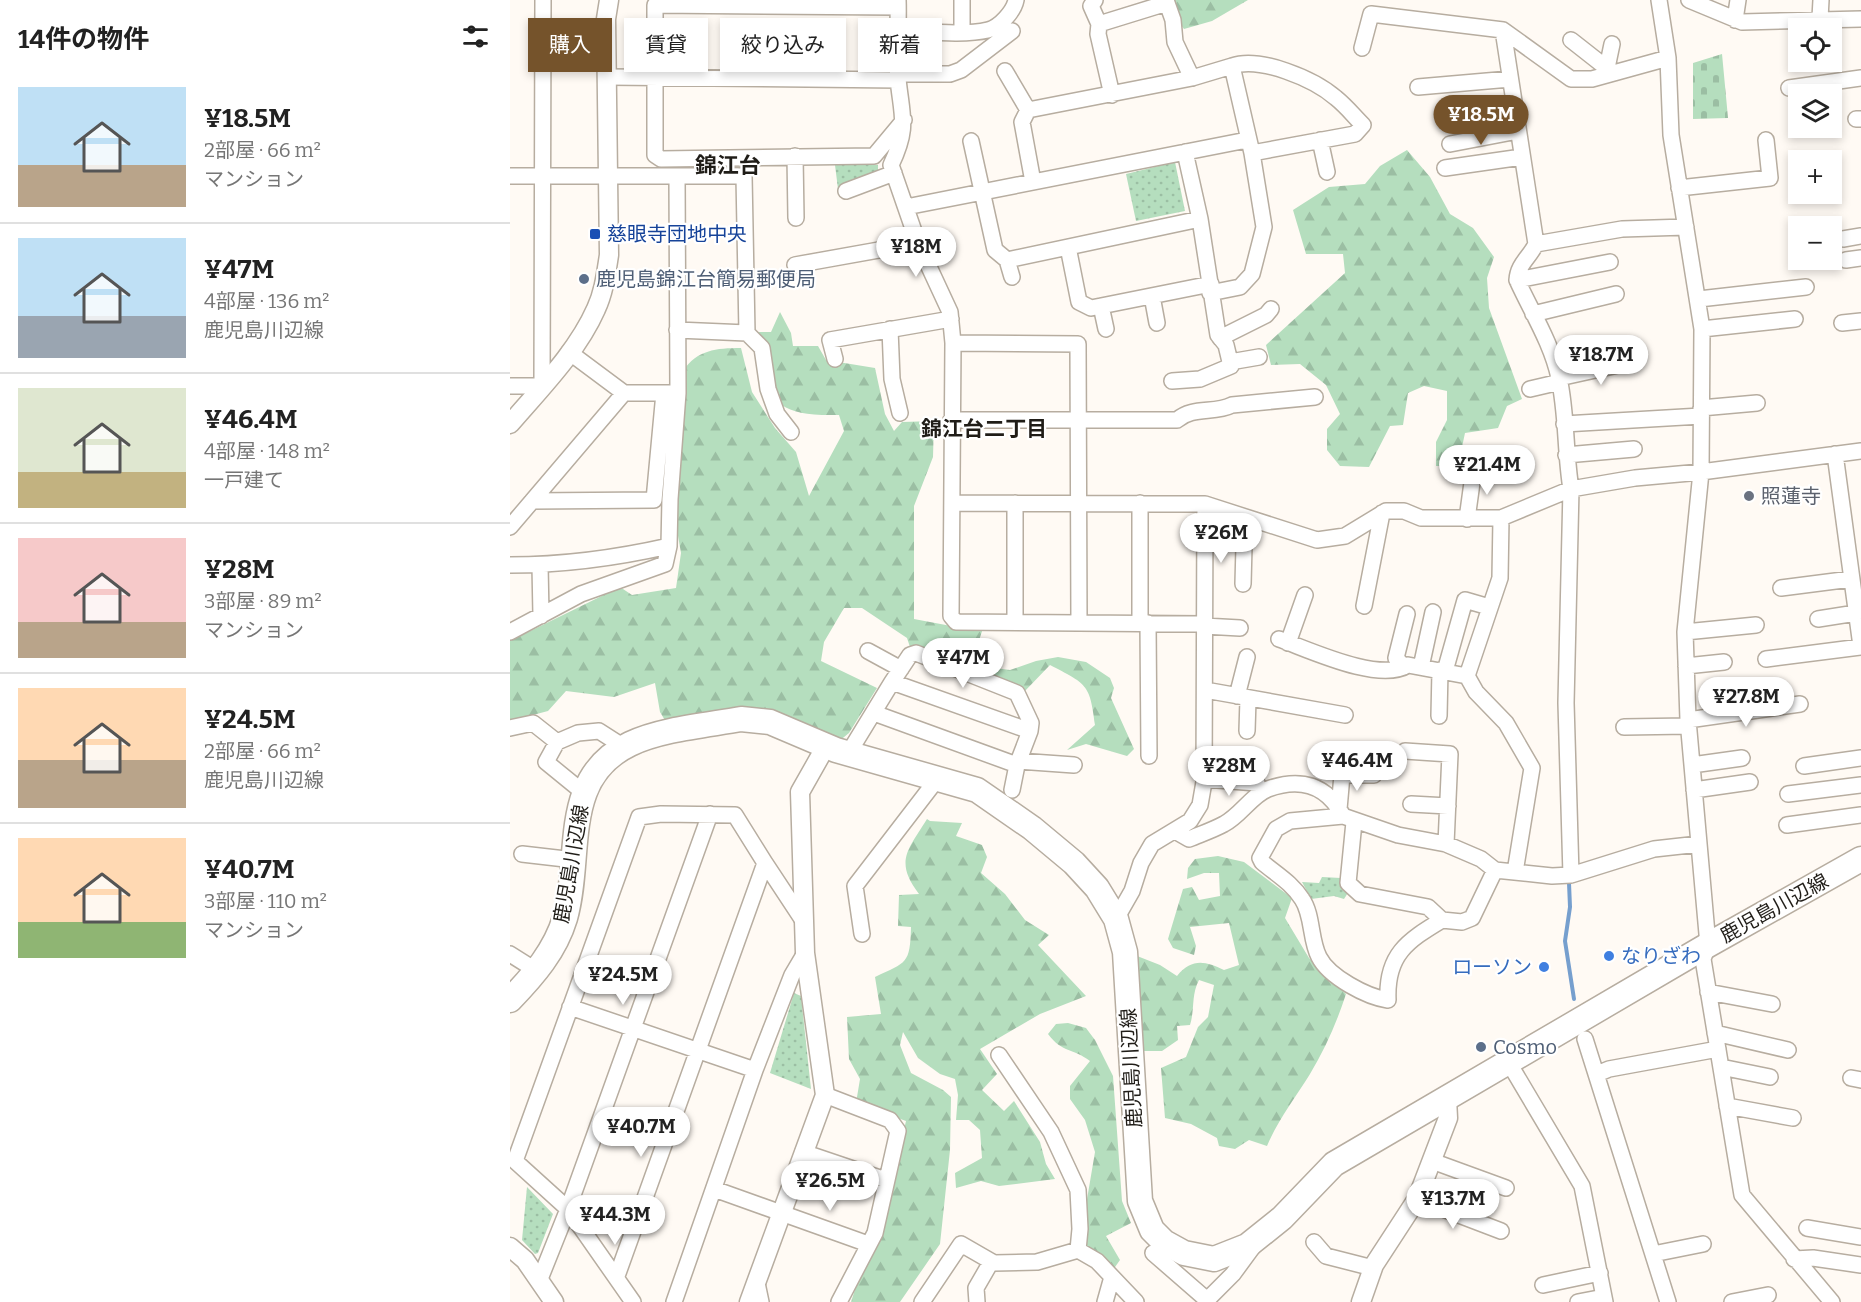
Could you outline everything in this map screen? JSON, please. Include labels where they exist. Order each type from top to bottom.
[{"type":"main road","name":"鹿児島川辺線","points":[[510,1000],[537,971],[551,951],[565,918],[578,815],[584,793],[602,763],[624,747],[650,737],[747,718],[770,722],[849,754],[984,793],[1032,828],[1085,874],[1106,900],[1116,919],[1125,952],[1138,1184],[1144,1216],[1152,1230],[1164,1242],[1199,1258],[1223,1257],[1257,1239],[1334,1164],[1708,945],[1861,859]]},
{"type":"street","points":[[542,386],[543,0]]},
{"type":"street","points":[[510,424],[568,352],[596,309],[605,283],[609,255],[606,19],[609,0]]},
{"type":"street","points":[[962,0],[962,31]]},
{"type":"street","points":[[942,31],[990,30],[1004,20],[1017,0]]},
{"type":"street","points":[[1095,0],[1091,6],[1099,24],[1098,34],[1112,95]]},
{"type":"street","points":[[1659,0],[1668,58],[1671,135],[1702,329],[1701,472],[1685,632],[1688,723],[1708,945],[1703,959],[1742,1195],[1832,1302]]},
{"type":"street","points":[[1689,0],[1742,22],[1788,20]]},
{"type":"street","points":[[1735,20],[1738,0]]},
{"type":"street","points":[[1820,18],[1821,0]]},
{"type":"street","points":[[898,3],[655,5],[655,155],[661,159],[874,156],[905,120]]},
{"type":"street","points":[[1099,24],[1167,3],[1173,21],[1175,42],[1192,78]]},
{"type":"street","points":[[1362,48],[1371,14],[1503,30],[1571,79],[1592,79],[1610,71],[1668,58]]},
{"type":"street","points":[[1842,19],[1861,20]]},
{"type":"street","points":[[1503,30],[1536,244],[1531,254],[1518,268],[1517,280],[1560,380],[1571,489],[1566,703],[1571,875]]},
{"type":"street","points":[[608,77],[898,77],[950,74],[961,70],[1012,31]]},
{"type":"street","points":[[1570,40],[1610,71]]},
{"type":"street","points":[[1610,71],[1612,44]]},
{"type":"street","points":[[906,207],[1185,152],[1320,140],[1355,134],[1363,125],[1335,96],[1292,73],[1244,62],[1192,78],[1028,110]]},
{"type":"street","points":[[1068,247],[1079,302],[1091,308],[1152,296],[1240,287],[1252,274],[1264,226],[1232,66]]},
{"type":"street","points":[[1005,71],[1028,110]]},
{"type":"street","points":[[898,72],[905,120],[899,149],[891,165],[918,243],[950,312],[951,319],[953,343],[951,616],[956,622],[1144,623],[1240,628]]},
{"type":"street","points":[[1804,84],[1829,77],[1861,78]]},
{"type":"street","points":[[1418,87],[1510,79]]},
{"type":"street","points":[[1028,110],[1022,122],[1033,182]]},
{"type":"street","points":[[1449,144],[1518,131]]},
{"type":"street","points":[[1320,140],[1327,172]]},
{"type":"street","points":[[1679,188],[1770,178],[1766,140]]},
{"type":"street","points":[[971,141],[995,250],[1007,260],[1012,278]]},
{"type":"street","points":[[1172,381],[1185,382],[1215,374],[1231,366],[1226,345],[1220,338],[1200,219],[1185,152]]},
{"type":"street","points":[[795,156],[796,218]]},
{"type":"street","points":[[1445,168],[1521,157]]},
{"type":"street","points":[[846,191],[894,173]]},
{"type":"street","points":[[510,176],[744,176],[747,333]]},
{"type":"street","points":[[532,501],[654,500],[671,393],[677,330],[676,176]]},
{"type":"street","points":[[1007,260],[1200,219]]},
{"type":"street","points":[[1536,244],[1622,229],[1686,226]]},
{"type":"street","points":[[1843,239],[1861,236]]},
{"type":"street","points":[[795,265],[918,243]]},
{"type":"street","points":[[1517,280],[1583,261],[1610,262]]},
{"type":"street","points":[[1699,299],[1806,287]]},
{"type":"street","points":[[1533,314],[1616,294]]},
{"type":"street","points":[[1152,296],[1157,323]]},
{"type":"street","points":[[1101,306],[1106,329]]},
{"type":"street","points":[[1220,338],[1266,315],[1271,309]]},
{"type":"street","points":[[836,359],[830,340],[951,319]]},
{"type":"street","points":[[1702,329],[1795,319]]},
{"type":"street","points":[[1842,323],[1861,321]]},
{"type":"street","points":[[890,329],[892,379],[900,413]]},
{"type":"street","points":[[677,330],[747,333],[762,348],[768,389],[777,414],[791,432]]},
{"type":"street","points":[[953,343],[1078,344],[1079,623]]},
{"type":"street","points":[[568,352],[624,393],[671,393]]},
{"type":"street","points":[[1230,362],[1259,357]]},
{"type":"street","points":[[1530,389],[1636,362]]},
{"type":"street","points":[[510,386],[542,386]]},
{"type":"street","points":[[510,527],[624,393]]},
{"type":"street","points":[[510,632],[581,594],[665,564],[669,546],[671,393]]},
{"type":"street","points":[[951,420],[1177,420],[1186,412],[1315,397]]},
{"type":"street","points":[[1564,424],[1701,412],[1757,403]]},
{"type":"street","points":[[1566,455],[1634,448]]},
{"type":"street","points":[[952,503],[1205,504],[1317,540],[1345,536],[1382,513],[1404,511],[1421,518],[1501,518],[1571,489],[1635,478],[1701,472],[1861,451]]},
{"type":"street","points":[[1766,659],[1861,647],[1854,571],[1835,454]]},
{"type":"street","points":[[1467,519],[1474,468]]},
{"type":"street","points":[[1015,503],[1015,622]]},
{"type":"street","points":[[1140,503],[1149,756]]},
{"type":"street","points":[[1116,919],[1132,891],[1141,863],[1152,844],[1190,821],[1200,805],[1204,779],[1205,504]]},
{"type":"street","points":[[1364,606],[1382,513]]},
{"type":"street","points":[[1501,518],[1500,578],[1467,676],[1476,692],[1506,723],[1532,768],[1515,872]]},
{"type":"street","points":[[1243,584],[1244,546],[1248,519]]},
{"type":"street","points":[[510,565],[614,559],[669,546]]},
{"type":"street","points":[[540,565],[541,616]]},
{"type":"street","points":[[1781,588],[1854,571]]},
{"type":"street","points":[[1305,595],[1283,641],[1368,669],[1398,671],[1408,665],[1467,676]]},
{"type":"street","points":[[1439,716],[1442,671],[1465,600],[1489,607]]},
{"type":"street","points":[[1818,619],[1857,608]]},
{"type":"street","points":[[1421,667],[1433,612]]},
{"type":"street","points":[[1404,667],[1396,658],[1407,614]]},
{"type":"street","points":[[1685,632],[1756,625]]},
{"type":"street","points":[[868,651],[897,676],[1030,731]]},
{"type":"street","points":[[849,754],[910,655],[916,652],[1017,693],[1030,723],[1030,731],[1018,763],[1012,790]]},
{"type":"street","points":[[1247,657],[1243,698],[1247,731]]},
{"type":"street","points":[[1686,666],[1724,662]]},
{"type":"street","points":[[1205,690],[1345,716]]},
{"type":"street","points":[[1624,727],[1688,723],[1800,704]]},
{"type":"street","points":[[874,713],[1018,763],[1074,765]]},
{"type":"street","points":[[510,728],[532,723],[556,742]]},
{"type":"street","points":[[584,793],[546,762],[556,742],[578,733],[599,731],[624,747]]},
{"type":"street","points":[[749,1302],[780,1211],[825,1095],[805,953],[800,792],[826,746]]},
{"type":"street","points":[[1405,751],[1449,754],[1446,844]]},
{"type":"street","points":[[1692,765],[1742,758]]},
{"type":"street","points":[[1804,766],[1861,758]]},
{"type":"street","points":[[1364,771],[1342,775],[1348,883],[1360,894],[1428,907],[1442,920],[1461,922],[1472,918],[1495,870]]},
{"type":"street","points":[[862,934],[855,886],[938,778]]},
{"type":"street","points":[[1204,779],[1257,783]]},
{"type":"street","points":[[1694,790],[1750,782]]},
{"type":"street","points":[[1788,794],[1861,785]]},
{"type":"street","points":[[1174,831],[1189,839],[1226,824],[1267,789],[1291,786],[1316,786],[1335,801],[1345,815]]},
{"type":"street","points":[[1411,804],[1448,806]]},
{"type":"street","points":[[540,1279],[568,1209],[710,814]]},
{"type":"street","points":[[633,1302],[568,1209],[515,1161],[639,817],[735,814],[804,922]]},
{"type":"street","points":[[1442,920],[1416,936],[1398,952],[1387,980],[1388,1000],[1375,998],[1341,980],[1319,958],[1304,901],[1287,881],[1260,858],[1276,829],[1290,821],[1345,815],[1398,835],[1446,844],[1481,859],[1495,870],[1515,872],[1571,875],[1654,849],[1699,844]]},
{"type":"street","points":[[1787,825],[1861,815]]},
{"type":"street","points":[[522,854],[574,860]]},
{"type":"street","points":[[617,1276],[765,863]]},
{"type":"street","points":[[674,1302],[755,1070],[792,975],[805,953]]},
{"type":"street","points":[[510,954],[537,971]]},
{"type":"street","points":[[1708,992],[1772,1004]]},
{"type":"street","points":[[570,1007],[755,1070]]},
{"type":"street","points":[[1715,1033],[1788,1050]]},
{"type":"street","points":[[1585,1039],[1668,1302]]},
{"type":"street","points":[[1597,1074],[1609,1069],[1718,1049]]},
{"type":"street","points":[[999,1055],[1051,1132],[1078,1190],[1080,1229],[1078,1250]]},
{"type":"street","points":[[1509,1063],[1582,1186],[1605,1299],[1578,1302]]},
{"type":"street","points":[[1721,1067],[1770,1077]]},
{"type":"street","points":[[825,1095],[890,1120],[898,1131],[875,1233],[839,1302]]},
{"type":"street","points":[[1363,1302],[1373,1268],[1417,1199],[1448,1118],[1447,1099]]},
{"type":"street","points":[[1727,1106],[1793,1118]]},
{"type":"street","points":[[803,1152],[886,1180]]},
{"type":"street","points":[[1432,1161],[1506,1188]]},
{"type":"street","points":[[714,1189],[868,1244]]},
{"type":"street","points":[[1417,1199],[1501,1231]]},
{"type":"street","points":[[1807,1228],[1861,1237]]},
{"type":"street","points":[[1153,1253],[1206,1301],[1251,1253],[1257,1239]]},
{"type":"street","points":[[1314,1242],[1317,1250],[1326,1256],[1373,1268]]},
{"type":"street","points":[[922,1302],[961,1244],[991,1262],[1037,1262],[1078,1250],[1097,1261],[1136,1302]]},
{"type":"street","points":[[1653,1254],[1703,1244]]},
{"type":"street","points":[[510,1247],[525,1260],[540,1279],[549,1300]]},
{"type":"street","points":[[1794,1259],[1813,1258],[1861,1265]]},
{"type":"street","points":[[979,1301],[976,1288],[991,1262]]},
{"type":"street","points":[[1543,1285],[1600,1273]]},
{"type":"street","points":[[1105,1302],[1112,1277]]},
{"type":"street","points":[[757,1283],[761,1302]]},
{"type":"street","points":[[1732,1302],[1768,1295]]},
{"type":"green space","points":[[1168,0],[1248,0],[1212,21],[1184,29],[1172,13]]},
{"type":"green space","points":[[1722,54],[1728,118],[1693,119],[1693,63]]},
{"type":"green space","points":[[1407,150],[1430,177],[1450,214],[1473,228],[1494,257],[1487,278],[1489,308],[1522,399],[1507,406],[1498,428],[1465,433],[1458,466],[1436,466],[1436,442],[1447,420],[1447,391],[1424,386],[1408,393],[1403,425],[1390,426],[1369,467],[1340,466],[1327,450],[1327,429],[1340,414],[1326,385],[1300,364],[1271,365],[1266,345],[1345,273],[1343,254],[1306,254],[1293,210],[1329,187],[1365,184],[1380,166]]},
{"type":"green space","points":[[1175,162],[1185,211],[1136,221],[1126,174]]},
{"type":"green space","points":[[835,165],[878,165],[878,171],[838,189]]},
{"type":"green space","points":[[780,312],[791,333],[793,346],[818,346],[826,360],[875,368],[885,414],[894,431],[902,422],[934,421],[933,457],[914,506],[914,619],[967,629],[985,622],[974,656],[980,666],[1010,670],[1036,661],[1058,657],[1086,662],[1110,678],[1114,688],[1111,698],[1134,749],[1127,756],[1086,744],[1067,750],[1095,725],[1088,693],[1084,686],[1072,676],[1050,665],[1024,692],[911,650],[907,638],[862,608],[844,608],[824,642],[821,661],[877,688],[849,733],[838,742],[817,735],[669,727],[660,712],[655,683],[614,697],[566,691],[548,711],[510,721],[510,641],[620,587],[632,595],[676,588],[681,553],[673,507],[683,371],[694,359],[701,354],[715,350],[741,348],[752,392],[775,428],[796,452],[809,496],[844,431],[839,415],[796,412],[783,406],[774,398],[767,386],[749,332],[771,332]]},
{"type":"green space","points":[[927,819],[962,823],[956,836],[982,845],[987,857],[981,873],[1005,894],[1025,920],[1049,935],[1038,945],[1086,996],[1040,1014],[980,1049],[997,1074],[982,1090],[1004,1111],[1014,1101],[1040,1142],[1046,1164],[1055,1179],[999,1186],[981,1181],[956,1188],[955,1173],[982,1158],[980,1130],[969,1120],[956,1120],[958,1095],[955,1079],[940,1074],[918,1058],[903,1032],[900,1045],[911,1073],[943,1090],[951,1097],[950,1150],[940,1244],[900,1302],[851,1302],[861,1271],[880,1233],[906,1121],[856,1103],[860,1079],[849,1059],[847,1017],[881,1014],[875,977],[900,964],[908,955],[911,927],[898,926],[899,895],[919,894],[911,883],[906,864],[910,848]]},
{"type":"green space","points":[[1218,856],[1244,862],[1292,898],[1285,918],[1309,958],[1346,994],[1321,1055],[1281,1118],[1267,1146],[1249,1140],[1235,1149],[1219,1146],[1217,1138],[1191,1124],[1165,1118],[1161,1068],[1186,1057],[1198,1027],[1208,1017],[1214,985],[1199,980],[1190,1025],[1177,1026],[1178,1040],[1162,1051],[1143,1051],[1143,1034],[1136,1033],[1132,954],[1160,965],[1177,976],[1193,964],[1205,963],[1224,970],[1239,965],[1229,923],[1190,927],[1196,946],[1194,955],[1173,948],[1168,939],[1183,889],[1192,887],[1199,900],[1220,896],[1219,873],[1204,873],[1187,879],[1188,868],[1195,859]]},
{"type":"green space","points":[[1322,877],[1341,878],[1349,891],[1344,899],[1334,896],[1311,899],[1302,882],[1319,883]]},
{"type":"green space","points":[[794,993],[801,996],[811,1089],[770,1073]]},
{"type":"green space","points":[[1068,1023],[1086,1028],[1095,1040],[1113,1076],[1122,1201],[1131,1223],[1106,1236],[1120,1260],[1108,1277],[1086,1255],[1084,1217],[1095,1152],[1085,1120],[1070,1099],[1070,1086],[1090,1061],[1058,1044],[1048,1034],[1056,1024]]},
{"type":"green space","points":[[527,1187],[553,1214],[538,1253],[535,1254],[522,1240]]},
{"type":"waterway","points":[[1569,883],[1570,907],[1565,941],[1574,999]]},
{"type":"place","name":"慈眼寺団地中央","points":[[595,234]]},
{"type":"place","name":"鹿児島錦江台簡易郵便局","points":[[584,279]]},
{"type":"place","name":"照蓮寺","points":[[1749,496]]},
{"type":"place","name":"なりざわ","points":[[1609,956]]},
{"type":"place","name":"ローソン","points":[[1544,967]]},
{"type":"place","name":"Cosmo","points":[[1481,1047]]},
{"type":"district","name":"錦江台","points":[[728,165]]},
{"type":"district","name":"錦江台二丁目","points":[[984,429]]}]
